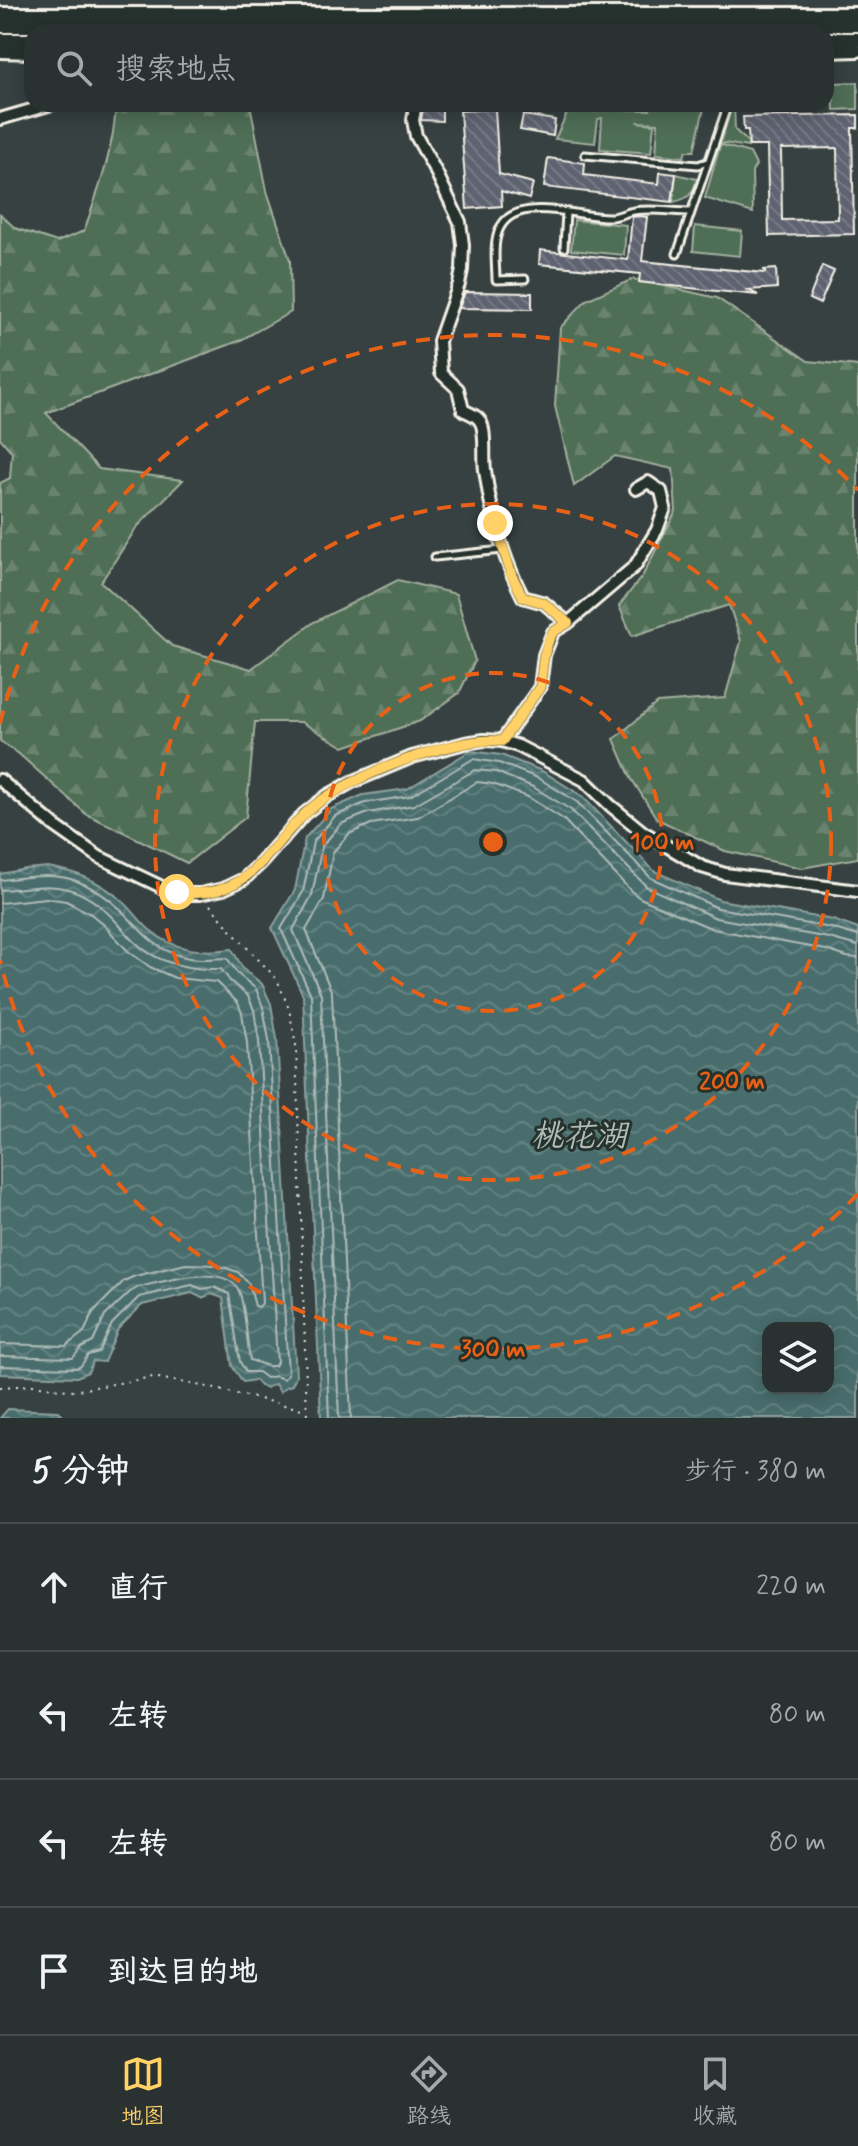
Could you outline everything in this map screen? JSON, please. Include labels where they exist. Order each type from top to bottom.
[{"type":"main road","points":[[485,24],[643,19],[703,24]]},
{"type":"main road","points":[[834,25],[858,24]]},
{"type":"main road","points":[[0,25],[24,25]]},
{"type":"main road","points":[[834,40],[858,40]]},
{"type":"main road","points":[[0,41],[24,41]]},
{"type":"street","points":[[0,13],[429,14],[643,19],[858,13]]},
{"type":"street","points":[[279,14],[302,24]]},
{"type":"street","points":[[429,14],[451,24]]},
{"type":"street","points":[[834,52],[858,51]]},
{"type":"street","points":[[0,52],[24,53]]},
{"type":"street","points":[[0,119],[24,112]]},
{"type":"street","points":[[414,112],[416,136],[460,222],[462,234],[459,284],[439,341],[441,373],[458,389],[463,410],[477,417],[482,426],[484,468],[495,523],[512,576],[523,597],[544,603],[568,623]]},
{"type":"street","points":[[502,741],[540,687],[544,655],[553,632],[635,566],[657,530],[665,508],[661,491],[648,482],[636,489]]},
{"type":"street","points":[[0,780],[55,826],[99,857],[166,889],[188,894],[211,892],[234,885],[253,872],[304,814],[339,788],[412,757],[475,741],[502,741],[584,780],[643,832],[702,867],[725,874],[858,891]]},
{"type":"lane","points":[[677,254],[725,112]]},
{"type":"lane","points":[[585,155],[698,165],[707,162]]},
{"type":"lane","points":[[525,279],[496,280],[497,233],[515,214],[545,209],[613,218],[636,210],[691,212]]},
{"type":"lane","points":[[564,248],[566,212]]},
{"type":"lane","points":[[435,557],[503,550]]},
{"type":"path","points":[[211,892],[211,909],[220,914],[236,936],[277,979],[289,1009],[296,1045],[307,1418]]},
{"type":"path","points":[[0,1387],[34,1385],[73,1391],[153,1377],[307,1410]]},
{"type":"green space","points":[[858,82],[858,109],[834,110],[834,83]]},
{"type":"green space","points":[[116,112],[252,112],[267,191],[290,260],[291,312],[239,341],[46,413],[99,469],[183,480],[137,527],[101,582],[172,646],[251,669],[314,622],[398,580],[456,594],[475,661],[459,693],[420,721],[344,747],[301,722],[255,722],[246,817],[187,863],[86,814],[0,741],[0,483],[10,478],[12,452],[0,438],[0,214],[15,228],[57,242],[84,231],[109,153]]},
{"type":"green space","points":[[568,112],[703,112],[694,151],[686,151],[684,157],[656,154],[658,123],[637,122],[654,124],[651,153],[600,149],[602,118],[598,119],[595,143],[555,139]]},
{"type":"green space","points":[[730,112],[734,112],[735,130],[748,142],[748,147],[722,145],[750,153],[756,165],[752,172],[753,213],[705,198]]},
{"type":"green space","points":[[676,174],[697,179],[689,195],[673,202]]},
{"type":"green space","points":[[574,220],[626,225],[624,255],[571,250]]},
{"type":"green space","points":[[695,226],[742,231],[740,256],[693,251]]},
{"type":"green space","points":[[633,279],[717,298],[808,361],[858,366],[858,858],[802,868],[725,851],[657,819],[631,778],[614,739],[657,703],[725,698],[741,641],[729,605],[632,636],[619,606],[643,575],[676,511],[673,469],[615,456],[574,486],[555,406],[560,328],[586,300]]},
{"type":"water","name":"桃花湖","points":[[470,751],[501,755],[542,771],[582,796],[654,871],[720,900],[833,920],[858,929],[858,1418],[321,1418],[303,995],[272,928],[295,890],[305,838],[331,809],[363,795],[407,789]]},
{"type":"water","points":[[48,867],[95,882],[124,903],[150,930],[169,942],[189,949],[232,949],[243,969],[262,984],[271,1004],[277,1039],[296,1376],[292,1385],[280,1392],[275,1384],[266,1388],[255,1380],[243,1382],[232,1366],[223,1298],[211,1294],[202,1298],[192,1293],[142,1305],[118,1329],[104,1362],[93,1361],[88,1372],[77,1377],[0,1374],[0,874]]},
{"type":"water","points":[[8,1409],[59,1411],[64,1418],[0,1418]]},
{"type":"building","points":[[422,112],[442,112],[442,121],[421,120]]},
{"type":"building","points":[[460,112],[495,112],[499,174],[533,183],[529,199],[501,191],[502,206],[467,209]]},
{"type":"building","points":[[523,115],[555,120],[553,136],[520,130]]},
{"type":"building","points":[[858,115],[858,128],[852,128],[854,234],[769,236],[767,146],[749,146],[743,117]],"holes":[[[837,148],[838,219],[782,220],[781,149]]]},
{"type":"building","points":[[548,158],[585,163],[584,175],[659,184],[660,172],[676,174],[672,202],[544,187]]},
{"type":"building","points":[[632,217],[647,217],[642,261],[765,273],[764,270],[776,269],[777,288],[748,290],[758,295],[707,290],[639,282],[640,274],[539,264],[540,250],[628,260]]},
{"type":"building","points":[[822,266],[834,271],[820,304],[809,299]]},
{"type":"building","points":[[465,292],[532,293],[532,309],[459,308]]},
{"type":"route","points":[[177,892],[211,892],[244,879],[304,814],[352,782],[412,757],[465,743],[502,741],[540,687],[549,639],[553,632],[568,623],[544,603],[523,597],[512,576],[495,523]]}]
